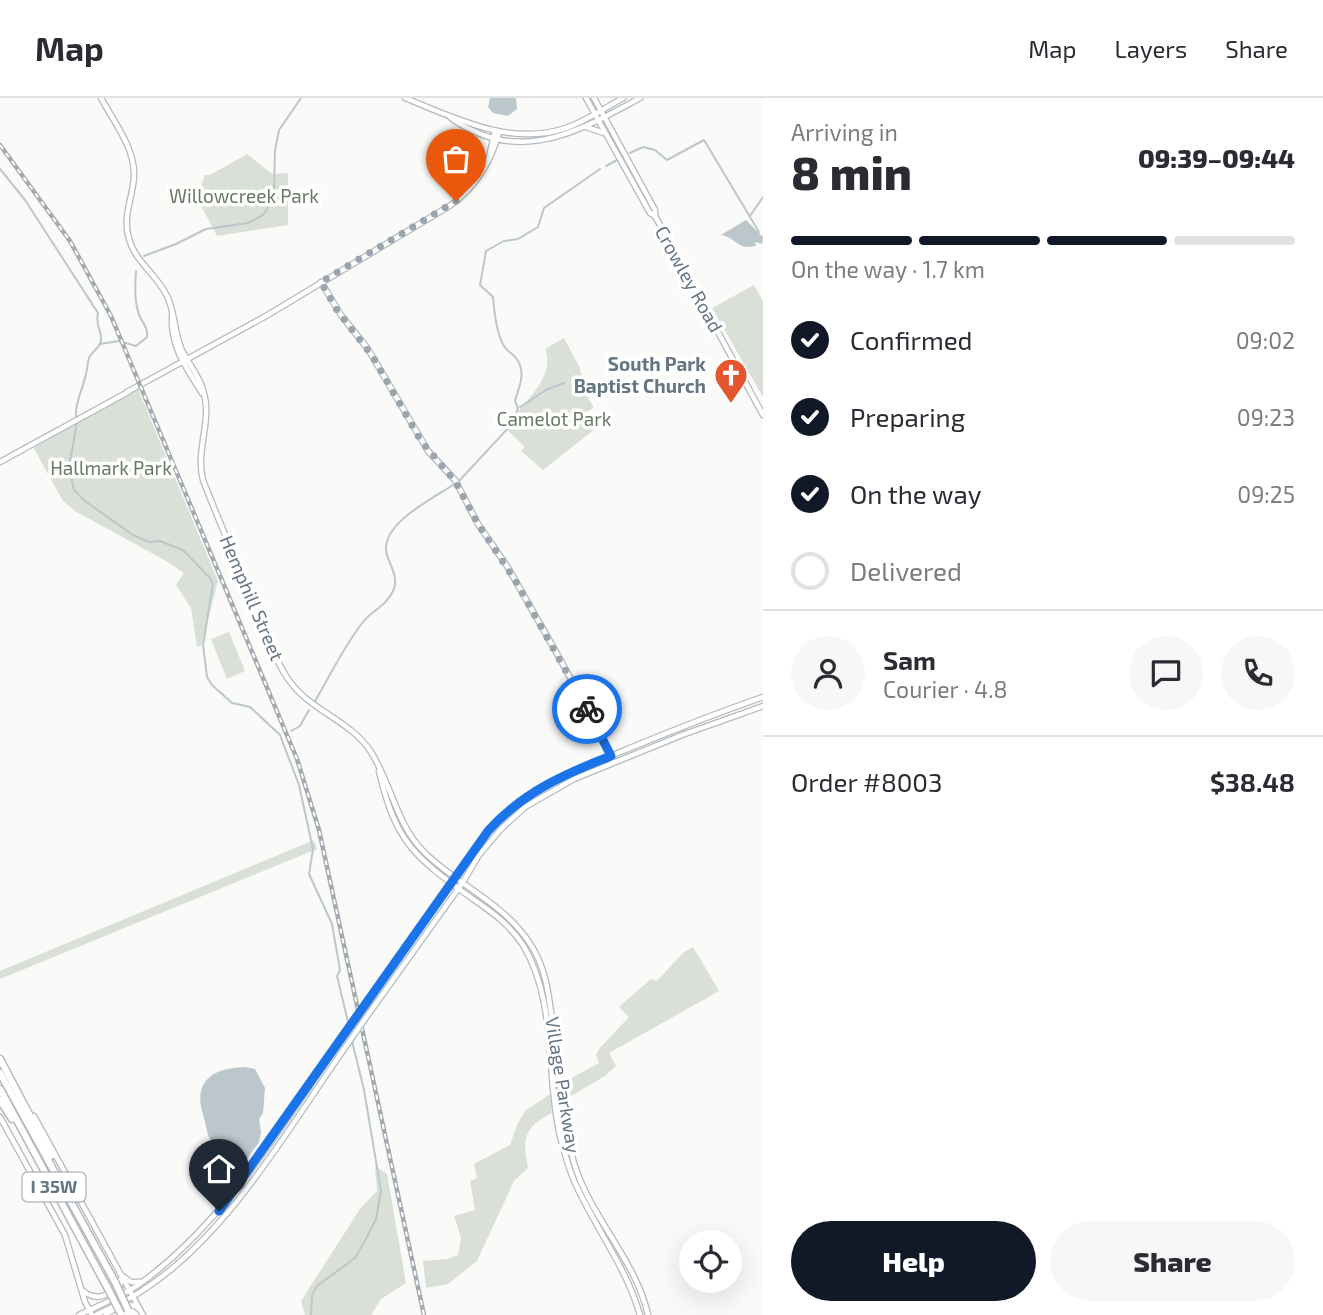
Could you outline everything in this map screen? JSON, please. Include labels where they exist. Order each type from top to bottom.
[{"type":"highway","points":[[0,1058],[78,1209],[78,1214]]},
{"type":"highway","name":"I 35W","points":[[0,1073],[130,1312]]},
{"type":"highway","name":"I 35W","points":[[0,1089],[121,1314]]},
{"type":"highway","points":[[0,1100],[48,1175]]},
{"type":"main road","name":"Hemphill Street","points":[[101,98],[131,152],[132,190],[126,216],[129,240],[137,256],[159,282],[172,308],[184,360],[203,387],[206,422],[200,464],[203,480],[283,671],[311,702],[360,737],[378,764],[398,815],[412,838],[425,854],[455,877]]},
{"type":"main road","points":[[405,98],[497,132],[536,134],[556,131],[623,98]]},
{"type":"main road","points":[[450,116],[452,120],[495,138],[544,141],[565,136],[640,98]]},
{"type":"main road","points":[[582,120],[591,99],[611,105]]},
{"type":"main road","name":"Crowley Road","points":[[591,99],[610,127],[763,415]]},
{"type":"main road","name":"Crowley Road","points":[[591,99],[606,135],[650,213],[655,216]]},
{"type":"main road","points":[[610,127],[610,118],[614,112]]},
{"type":"main road","points":[[585,127],[598,129],[606,135]]},
{"type":"main road","points":[[544,141],[556,131]]},
{"type":"main road","points":[[0,462],[321,282],[457,200],[479,178],[488,162],[497,132]]},
{"type":"main road","points":[[536,134],[544,141]]},
{"type":"main road","points":[[321,282],[337,310],[373,357],[421,441],[455,481],[478,524],[515,580],[596,725],[613,762]]},
{"type":"main road","points":[[92,1313],[143,1282],[196,1235],[234,1193],[488,831],[524,797],[550,782],[611,756],[763,697]]},
{"type":"main road","points":[[79,1315],[92,1313],[143,1290],[194,1248],[233,1206],[493,838],[525,807],[557,787],[613,762],[763,706]]},
{"type":"main road","points":[[725,710],[728,718]]},
{"type":"main road","name":"Hemphill Street","points":[[378,764],[396,825],[412,850],[451,883]]},
{"type":"main road","points":[[407,842],[412,838]]},
{"type":"main road","points":[[446,870],[463,866]]},
{"type":"main road","points":[[440,875],[444,881],[444,894]]},
{"type":"main road","name":"Village Parkway","points":[[455,877],[505,912],[536,954],[547,981],[561,1094],[576,1167],[586,1192],[641,1291],[648,1313]]},
{"type":"main road","name":"Village Parkway","points":[[451,883],[499,917],[515,934],[535,968],[542,992],[557,1119],[568,1164],[577,1188],[626,1278],[640,1315]]},
{"type":"main road","points":[[450,900],[460,894],[469,896]]},
{"type":"main road","points":[[515,934],[520,929]]},
{"type":"main road","points":[[418,930],[425,934]]},
{"type":"main road","points":[[0,1058],[142,1314]]},
{"type":"main road","points":[[0,1117],[65,1236],[85,1302],[92,1313]]},
{"type":"main road","points":[[120,1275],[131,1282],[143,1282]]},
{"type":"main road","points":[[83,1291],[93,1297],[104,1296],[120,1287],[120,1275]]},
{"type":"main road","points":[[139,1306],[143,1290]]},
{"type":"main road","points":[[79,1315],[85,1302]]},
{"type":"main road","points":[[106,1315],[128,1304],[136,1306],[142,1314]]},
{"type":"green space","name":"Willowcreek Park","points":[[247,154],[272,174],[288,173],[288,225],[217,236],[197,198],[205,175],[210,175]]},
{"type":"green space","points":[[754,285],[763,301],[763,397],[712,308]]},
{"type":"green space","name":"Camelot Park","points":[[564,338],[580,368],[587,396],[594,408],[586,412],[595,429],[543,470],[521,451],[525,447],[503,426],[527,401],[541,381],[546,370],[545,349]]},
{"type":"green space","name":"Hallmark Park","points":[[138,389],[218,581],[201,646],[197,647],[191,608],[176,585],[184,573],[75,511],[63,501],[33,447]]},
{"type":"green space","points":[[229,632],[245,671],[227,679],[211,639]]},
{"type":"green space","points":[[314,840],[317,849],[0,979],[0,971]]},
{"type":"green space","points":[[693,947],[719,991],[609,1053],[616,1066],[605,1076],[569,1097],[566,1081],[599,1063],[596,1055],[599,1049],[629,1017],[619,1007],[651,979],[657,981],[684,952]]},
{"type":"green space","points":[[550,1094],[552,1113],[536,1123],[527,1135],[525,1149],[528,1168],[514,1181],[477,1261],[448,1284],[426,1288],[423,1261],[448,1259],[458,1255],[461,1238],[454,1216],[475,1210],[470,1181],[477,1178],[474,1164],[510,1145],[525,1111]]},
{"type":"green space","points":[[375,1166],[387,1174],[406,1283],[381,1299],[371,1315],[305,1315],[301,1301],[360,1209],[377,1191]]},
{"type":"shaded area","points":[[490,98],[516,98],[517,109],[508,116],[493,113],[488,107]]},
{"type":"shaded area","points":[[746,220],[763,237],[762,244],[755,242],[756,246],[744,246],[721,235]]},
{"type":"shaded area","points":[[245,1067],[255,1069],[265,1088],[263,1113],[259,1119],[259,1142],[245,1162],[241,1162],[210,1139],[200,1095],[202,1087],[213,1074]]},
{"type":"waterway","points":[[144,256],[206,229],[248,223],[263,215],[274,187],[275,151],[279,130],[301,98]]},
{"type":"waterway","points":[[630,153],[643,147],[655,150],[667,160],[704,140],[759,232]]},
{"type":"waterway","points":[[606,166],[617,160]]},
{"type":"waterway","points":[[0,169],[25,200],[98,313],[101,342],[88,360],[76,417]]},
{"type":"waterway","points":[[459,481],[512,424],[518,408],[515,401],[521,369],[502,341],[493,297],[480,285],[486,251],[504,241],[518,239],[538,227],[544,208],[600,169]]},
{"type":"waterway","points":[[750,216],[763,197]]},
{"type":"waterway","points":[[100,344],[119,341],[136,346],[147,337],[137,306],[136,271]]},
{"type":"waterway","points":[[520,407],[546,390],[564,383]]},
{"type":"waterway","points":[[77,422],[69,467],[74,490],[133,535],[149,542],[160,541],[183,550],[213,584],[203,645],[207,677],[232,703],[250,707],[280,735],[299,785],[313,849],[309,874],[332,924],[340,970],[337,976],[349,1026]]},
{"type":"waterway","points":[[315,701],[356,631],[393,591],[395,577],[386,544],[391,533],[409,514],[453,485]]},
{"type":"waterway","points":[[291,731],[300,726],[309,710]]},
{"type":"waterway","points":[[311,1315],[312,1295],[317,1286],[355,1258],[366,1239],[376,1219],[381,1191],[364,1090],[352,1041]]},
{"type":"railway","points":[[0,145],[70,241],[111,316],[297,759],[319,830],[424,1315]]},
{"type":"way so far","points":[[456,201],[321,282],[337,310],[373,357],[421,441],[455,481],[478,524],[507,566],[587,709]]},
{"type":"place","name":"South Park Baptist Church","points":[[731,405]]},
{"type":"route","points":[[219,1211],[488,831],[531,792],[611,756],[587,709]]}]
